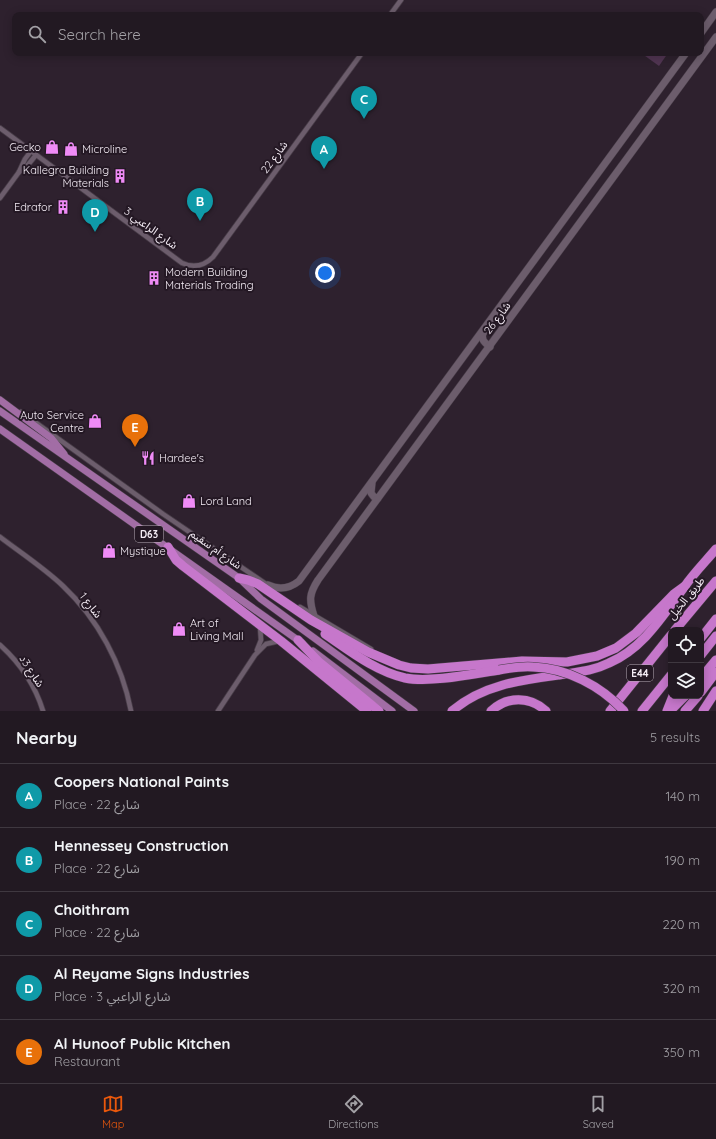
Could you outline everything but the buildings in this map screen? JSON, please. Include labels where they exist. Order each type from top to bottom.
[{"type":"highway","points":[[168,547],[176,560],[183,566],[281,641],[367,711]]},
{"type":"highway","points":[[452,711],[467,699],[481,692],[511,683],[598,668],[622,657],[644,639],[716,549]]},
{"type":"highway","points":[[241,581],[248,580],[258,584],[326,629],[383,659],[411,668],[428,669],[460,668],[514,662],[567,662],[588,659],[607,652],[626,641],[644,626],[674,594],[685,586]]},
{"type":"highway","points":[[241,581],[257,588],[356,655],[391,674],[413,679],[422,679],[458,676],[531,666],[546,668],[564,672],[581,679],[597,688],[624,711]]},
{"type":"highway","name":"طريق الخيل","points":[[678,627],[716,581]]},
{"type":"highway","points":[[704,634],[716,619]]},
{"type":"highway","points":[[704,651],[714,639]]},
{"type":"highway","points":[[298,640],[320,662],[379,711]]},
{"type":"highway","name":"طريق الخيل","points":[[610,711],[668,640]]},
{"type":"highway","points":[[704,674],[716,660]]},
{"type":"highway","points":[[704,688],[716,672]]},
{"type":"highway","name":"E44","points":[[642,711],[668,679]]},
{"type":"highway","points":[[703,711],[716,691]]},
{"type":"highway","points":[[667,711],[672,699]]},
{"type":"highway","points":[[670,711],[682,699]]},
{"type":"highway","points":[[685,711],[695,699]]},
{"type":"highway","points":[[491,711],[503,702],[513,700],[535,703],[546,711]]},
{"type":"main road","points":[[704,29],[716,12]]},
{"type":"main road","name":"شارع 26","points":[[704,53],[716,37]]},
{"type":"main road","name":"شارع 26","points":[[268,585],[277,588],[286,588],[299,581],[684,56]]},
{"type":"main road","name":"شارع 26","points":[[314,616],[310,599],[314,587],[702,56]]},
{"type":"main road","points":[[488,324],[482,338],[483,341],[490,347]]},
{"type":"main road","points":[[0,400],[51,438],[66,457]]},
{"type":"main road","name":"شارع أم سقيم","points":[[0,410],[241,581],[261,599],[414,711]]},
{"type":"main road","name":"D63","points":[[0,429],[298,640],[392,711]]},
{"type":"main road","points":[[373,480],[371,493],[374,497],[378,498]]},
{"type":"street","points":[[392,12],[401,0]]},
{"type":"street","name":"شارع 22","points":[[197,266],[204,264],[213,257],[360,56]]},
{"type":"street","name":"شارع الراعبي 3","points":[[0,128],[182,262],[197,266]]},
{"type":"street","points":[[0,198],[19,172],[25,159],[31,151]]},
{"type":"street","points":[[19,172],[27,166],[36,155]]},
{"type":"street","points":[[0,397],[163,514],[314,616],[365,645],[383,659]]},
{"type":"street","name":"شارع 1","points":[[0,537],[57,580],[71,593],[88,614],[102,635],[118,666],[126,689],[131,711]]},
{"type":"street","points":[[255,655],[261,640],[262,633],[260,625]]},
{"type":"street","points":[[218,711],[255,655],[266,644],[281,641]]},
{"type":"street","name":"شارع 3د","points":[[0,645],[26,675],[35,690],[43,711]]},
{"type":"shaded area","points":[[645,56],[666,56],[659,66]]},
{"type":"place","name":"Choithram","points":[[364,119]]},
{"type":"place","name":"Gecko","points":[[52,147]]},
{"type":"place","name":"Microline","points":[[71,149]]},
{"type":"place","name":"Coopers National Paints","points":[[324,169]]},
{"type":"place","name":"Kallegra Building Materials","points":[[120,176]]},
{"type":"place","name":"Edrafor","points":[[63,207]]},
{"type":"place","name":"Hennessey Construction","points":[[200,221]]},
{"type":"place","name":"Al Reyame Signs Industries","points":[[95,232]]},
{"type":"place","name":"Modern Building Materials Trading","points":[[154,278]]},
{"type":"place","name":"Auto Service Centre","points":[[95,421]]},
{"type":"place","name":"Al Hunoof Public Kitchen","points":[[135,447]]},
{"type":"place","name":"Hardee's","points":[[148,458]]},
{"type":"place","name":"Lord Land","points":[[189,501]]},
{"type":"place","name":"Mystique","points":[[109,551]]},
{"type":"place","name":"Art of Living Mall","points":[[179,629]]}]
